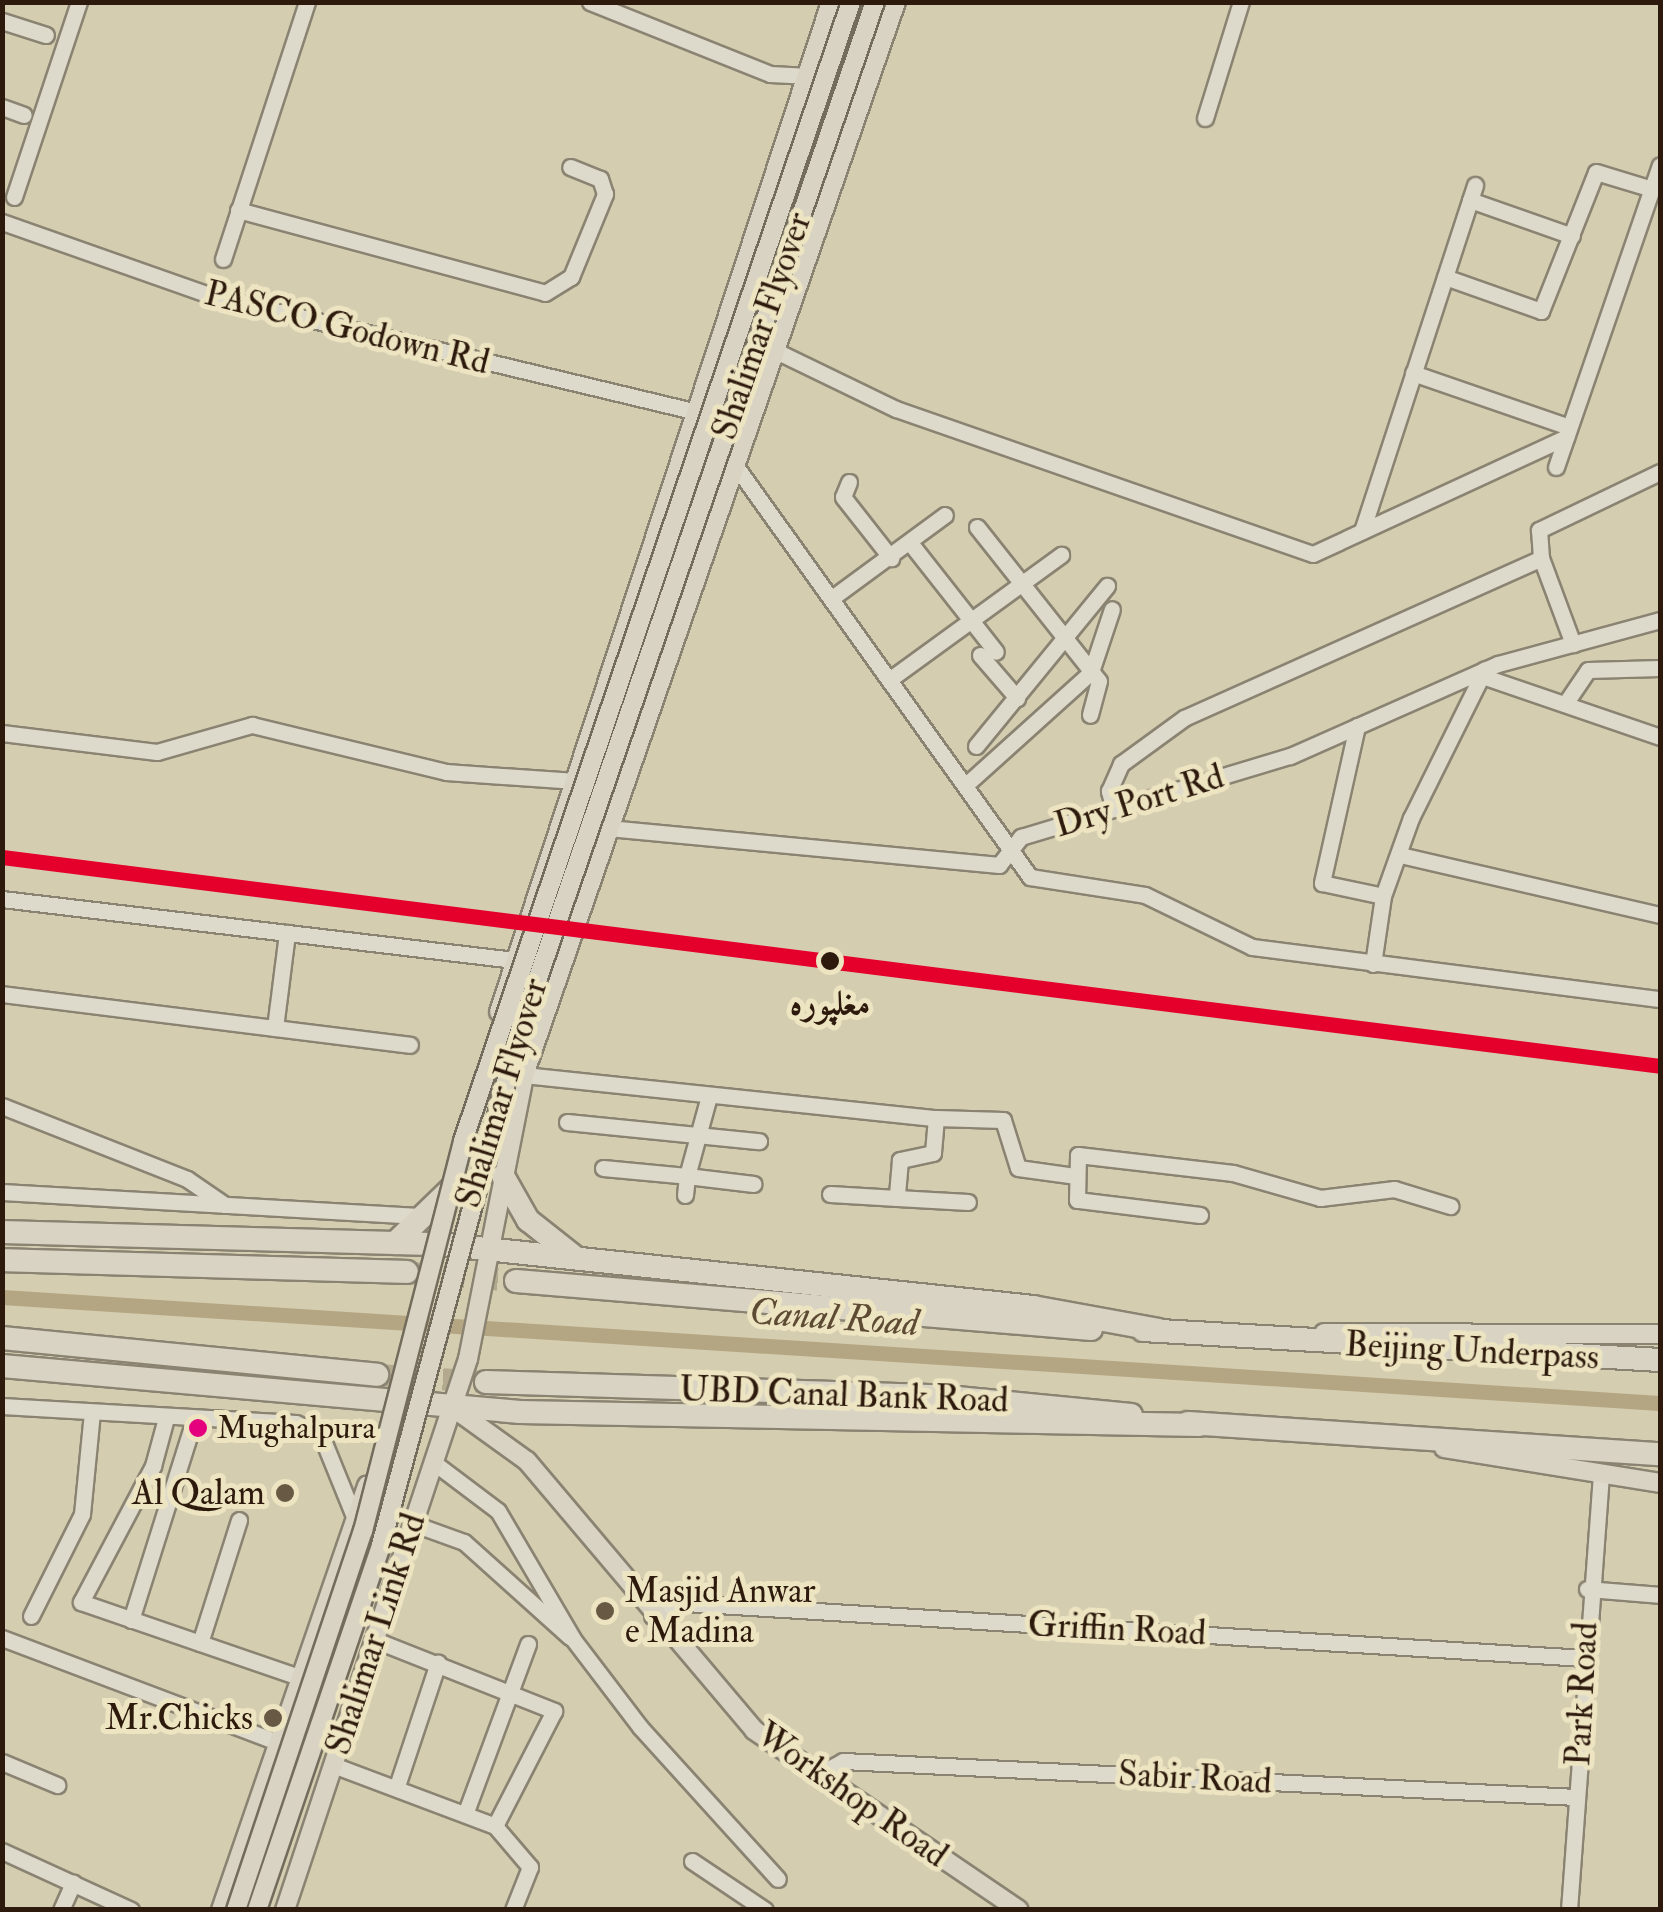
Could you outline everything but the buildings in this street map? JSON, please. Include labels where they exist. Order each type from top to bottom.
[{"type":"highway","points":[[504,1176],[528,1220],[577,1259]]},
{"type":"highway","points":[[395,1244],[454,1186]]},
{"type":"highway","points":[[2,1232],[439,1244],[1032,1307],[1158,1330]]},
{"type":"highway","points":[[2,1260],[417,1278]]},
{"type":"highway","points":[[516,1281],[999,1325],[1158,1330]]},
{"type":"highway","name":"Beijing Underpass","points":[[1158,1330],[1660,1360]]},
{"type":"highway","points":[[2,1338],[377,1374]]},
{"type":"highway","points":[[2,1366],[452,1407],[1200,1425],[1660,1454]]},
{"type":"highway","name":"UBD Canal Bank Road","points":[[486,1382],[938,1396],[1200,1425]]},
{"type":"main road","name":"Shalimar Link Rd","points":[[221,1910],[406,1365],[417,1278],[439,1244],[514,960],[831,2]]},
{"type":"main road","name":"Shalimar Flyover","points":[[236,1910],[363,1531],[462,1141],[851,2]]},
{"type":"main road","name":"Shalimar Flyover","points":[[257,1910],[381,1545],[521,1027],[874,2]]},
{"type":"main road","name":"Shalimar Link Rd","points":[[285,1910],[468,1359],[495,1250],[504,1176],[524,1075],[573,939],[732,455],[776,351],[896,2]]},
{"type":"main road","points":[[525,928],[573,939]]},
{"type":"main road","points":[[1284,1338],[1363,1328],[1660,1334]]},
{"type":"main road","name":"Workshop Road","points":[[452,1407],[527,1461],[652,1616],[754,1730],[1019,1910]]},
{"type":"main road","points":[[1412,1441],[1601,1478],[1660,1483]]},
{"type":"street","points":[[14,197],[79,2]]},
{"type":"street","points":[[223,260],[308,2]]},
{"type":"street","points":[[590,2],[770,74],[805,76]]},
{"type":"street","points":[[1205,118],[1241,2]]},
{"type":"street","points":[[2,20],[46,35]]},
{"type":"street","points":[[2,107],[24,115]]},
{"type":"street","points":[[1556,467],[1660,165]]},
{"type":"street","points":[[238,210],[545,294],[571,277],[605,194],[600,179],[570,167]]},
{"type":"street","points":[[1445,277],[1541,311],[1596,172],[1652,190]]},
{"type":"street","points":[[1362,531],[1473,193],[1572,236]]},
{"type":"street","name":"PASCO Godown Rd","points":[[2,222],[208,295],[697,412]]},
{"type":"street","points":[[776,351],[896,409],[1313,554],[1568,432]]},
{"type":"street","points":[[1413,373],[1568,432]]},
{"type":"street","points":[[697,412],[836,595],[969,782],[1030,877],[1145,895],[1227,941],[1373,964],[1660,999]]},
{"type":"street","points":[[1572,644],[1541,558],[1539,530],[1660,472]]},
{"type":"street","points":[[849,482],[842,497],[891,558]]},
{"type":"street","points":[[836,595],[945,516]]},
{"type":"street","points":[[977,527],[1099,681],[1090,715]]},
{"type":"street","points":[[911,544],[971,622],[1017,698]]},
{"type":"street","points":[[893,677],[1062,555]]},
{"type":"street","points":[[1114,809],[1109,791],[1121,764],[1184,718],[1541,558]]},
{"type":"street","points":[[976,746],[1067,640],[1107,586]]},
{"type":"street","points":[[969,782],[1091,672],[1112,610]]},
{"type":"street","name":"Dry Port Rd","points":[[608,828],[980,866],[999,864],[1012,847],[1357,726],[1483,672],[1660,620]]},
{"type":"street","points":[[1565,704],[1588,670],[1660,668]]},
{"type":"street","points":[[1373,964],[1384,896],[1483,672],[1660,737]]},
{"type":"street","points":[[2,733],[157,752],[252,725],[446,772],[576,781]]},
{"type":"street","points":[[1357,726],[1322,882],[1384,896]]},
{"type":"street","points":[[1400,855],[1660,916]]},
{"type":"street","points":[[2,898],[514,960]]},
{"type":"street","points":[[276,1028],[287,933]]},
{"type":"street","points":[[2,994],[410,1045]]},
{"type":"street","points":[[524,1075],[708,1100],[1003,1120],[1018,1168],[1076,1176]]},
{"type":"street","points":[[684,1195],[690,1145],[704,1134],[708,1100]]},
{"type":"street","points":[[2,1106],[187,1179],[228,1207]]},
{"type":"street","points":[[897,1198],[900,1160],[933,1154],[936,1118]]},
{"type":"street","points":[[567,1122],[759,1141]]},
{"type":"street","points":[[1200,1215],[1077,1200],[1080,1154],[1233,1173],[1320,1198],[1394,1189],[1450,1206]]},
{"type":"street","points":[[603,1168],[754,1184]]},
{"type":"street","points":[[2,1192],[423,1216]]},
{"type":"street","points":[[830,1194],[968,1202]]},
{"type":"street","points":[[296,1423],[299,1394]]},
{"type":"street","points":[[2,1406],[296,1423],[321,1436],[356,1521]]},
{"type":"street","points":[[30,1616],[82,1514],[92,1412]]},
{"type":"street","points":[[166,1418],[153,1466],[81,1602],[300,1676]]},
{"type":"street","points":[[131,1620],[194,1420]]},
{"type":"street","points":[[433,1462],[498,1511],[573,1640]]},
{"type":"street","name":"Park Road","points":[[1568,1910],[1587,1589],[1601,1478]]},
{"type":"street","points":[[200,1643],[239,1520]]},
{"type":"street","points":[[414,1524],[464,1542],[573,1640],[778,1879]]},
{"type":"street","points":[[1587,1589],[1660,1595]]},
{"type":"street","name":"Griffin Road","points":[[652,1616],[686,1603],[1585,1658]]},
{"type":"street","points":[[2,1638],[277,1742]]},
{"type":"street","points":[[375,1640],[509,1688],[554,1711],[495,1826]]},
{"type":"street","points":[[467,1809],[528,1644]]},
{"type":"street","points":[[397,1786],[438,1662]]},
{"type":"street","name":"Sabir Road","points":[[817,1775],[843,1761],[1576,1798]]},
{"type":"street","points":[[2,1762],[58,1785]]},
{"type":"street","points":[[333,1765],[467,1809],[495,1826],[530,1867],[513,1910]]},
{"type":"street","points":[[2,1851],[132,1910]]},
{"type":"street","points":[[692,1862],[764,1910]]},
{"type":"street","points":[[61,1910],[73,1883]]},
{"type":"waterway","name":"Canal Road","points":[[2,1297],[1660,1403]]},
{"type":"tunnel","points":[[410,1273],[516,1281]]},
{"type":"tunnel","points":[[377,1375],[486,1382]]},
{"type":"transit line","points":[[2,857],[1660,1066]]},
{"type":"place","name":"مغلپورہ","points":[[830,961]]},
{"type":"place","name":"Mughalpura","points":[[198,1428]]},
{"type":"place","name":"Al Qalam","points":[[285,1493]]},
{"type":"place","name":"Masjid Anwar e Madina","points":[[605,1611]]},
{"type":"place","name":"Mr.Chicks","points":[[273,1718]]}]
